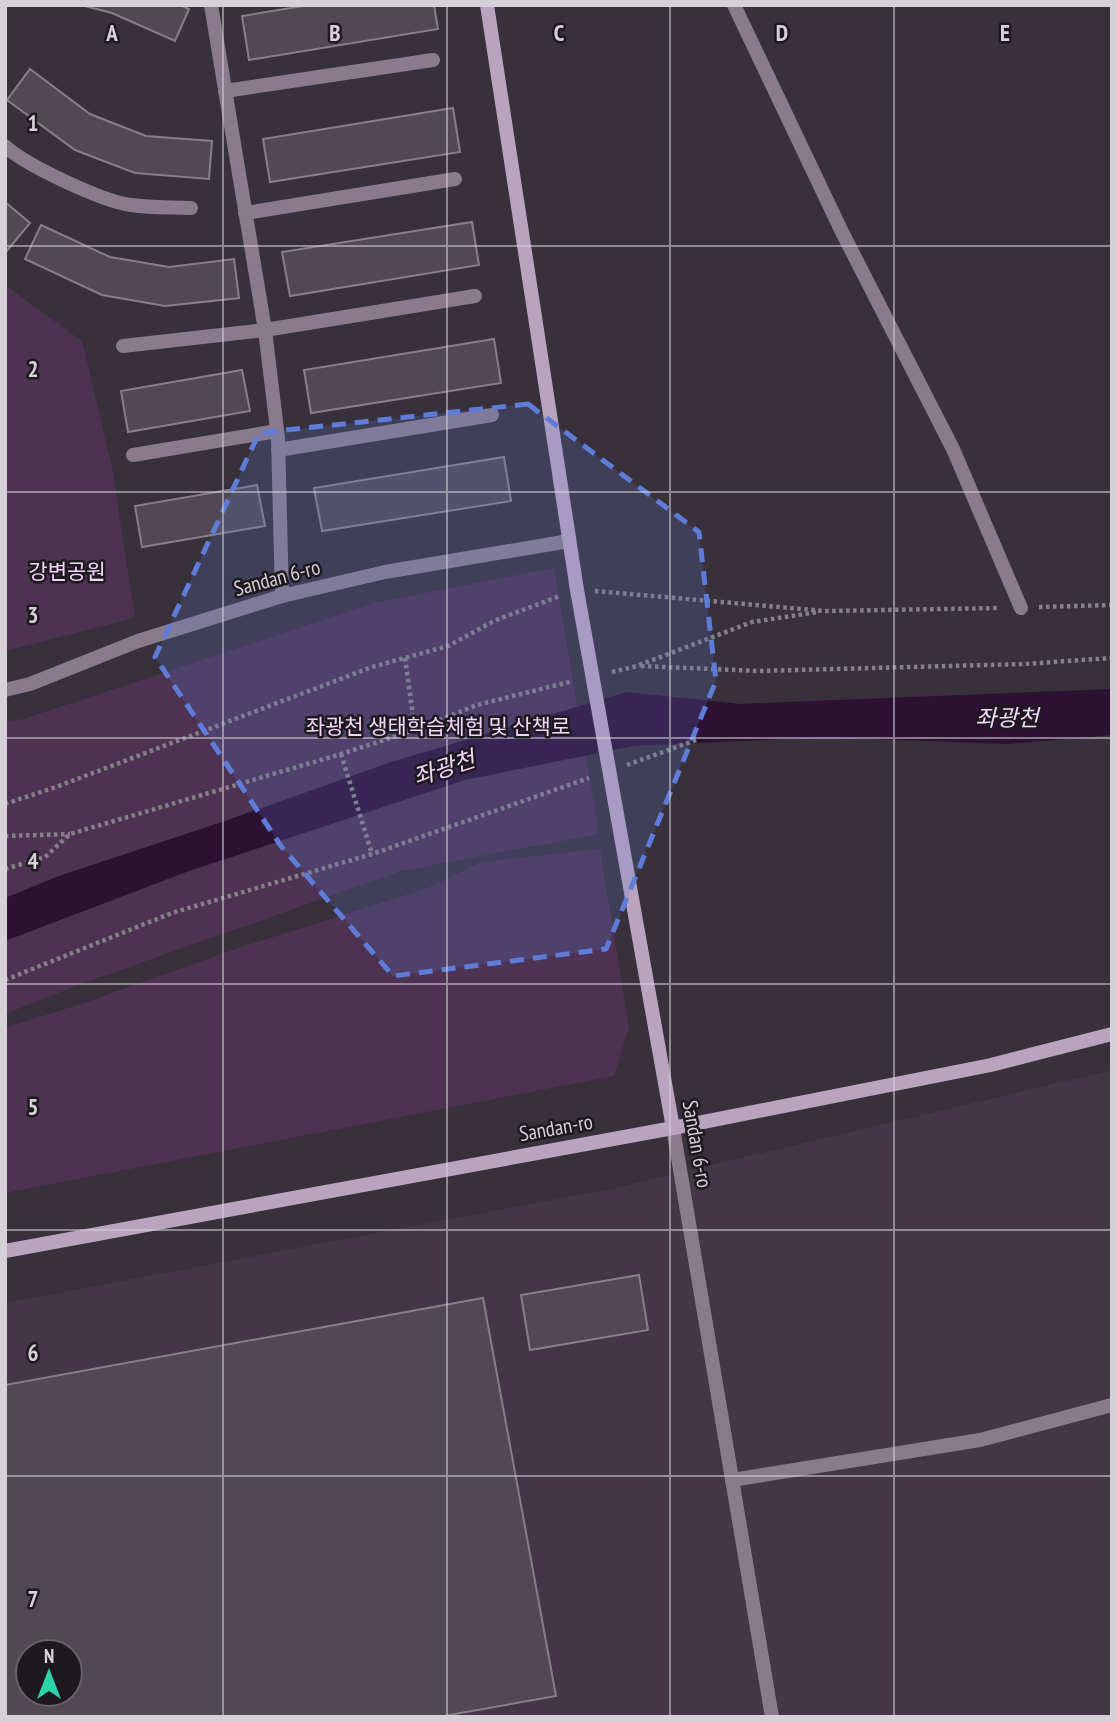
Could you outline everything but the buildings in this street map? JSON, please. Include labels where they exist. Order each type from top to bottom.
[{"type":"street","points":[[211,5],[265,330],[277,431],[282,596]]},
{"type":"street","points":[[487,5],[577,590]]},
{"type":"street","points":[[734,5],[842,232],[953,449],[1021,608]]},
{"type":"street","points":[[225,91],[433,60]]},
{"type":"street","points":[[5,146],[15,155],[98,195],[129,205],[191,208]]},
{"type":"street","points":[[246,213],[455,179]]},
{"type":"street","points":[[123,346],[265,330],[475,296]]},
{"type":"street","points":[[278,450],[492,415]]},
{"type":"street","points":[[133,455],[277,431]]},
{"type":"street","name":"Sandan 6-ro","points":[[5,691],[138,642],[282,596],[385,572],[569,541]]},
{"type":"street","name":"Sandan 6-ro","points":[[577,590],[673,1128],[772,1717]]},
{"type":"street","name":"Sandan-ro","points":[[5,1251],[673,1128],[991,1065],[1112,1034]]},
{"type":"street","points":[[732,1480],[980,1440],[1112,1405]]},
{"type":"path","points":[[5,804],[372,667],[448,646],[496,620],[577,590],[825,611],[1112,605]]},
{"type":"path","points":[[610,672],[637,666],[752,622],[825,611]]},
{"type":"path","points":[[405,658],[415,730]]},
{"type":"path","points":[[637,666],[759,671],[1024,664],[1112,658]]},
{"type":"path","points":[[5,836],[70,834],[341,754],[415,730],[477,705],[583,679]]},
{"type":"path","points":[[618,768],[696,740]]},
{"type":"path","points":[[341,754],[372,854]]},
{"type":"path","points":[[5,980],[172,913],[372,854],[592,777]]},
{"type":"path","points":[[5,869],[45,857],[70,834]]},
{"type":"highlighted area","points":[[528,404],[699,532],[716,681],[606,949],[393,976],[281,846],[155,657],[259,433]]},
{"type":"shaded area","points":[[1112,1070],[1112,1717],[5,1717],[5,1303],[615,1188]]},
{"type":"green space","name":"강변공원","points":[[5,285],[82,341],[112,467],[135,618],[5,651]]},
{"type":"green space","name":"좌광천 생태학습체험 및 산책로","points":[[554,568],[599,834],[401,871],[81,984],[5,1014],[5,722],[23,719],[374,603]]},
{"type":"green space","points":[[600,849],[629,1028],[614,1076],[5,1193],[5,1028],[241,947],[428,888],[481,862]]},
{"type":"water","name":"좌광천","points":[[1112,689],[1112,735],[1007,744],[826,737],[633,746],[465,780],[189,871],[5,941],[5,898],[59,876],[391,762],[627,692],[740,704]]}]
